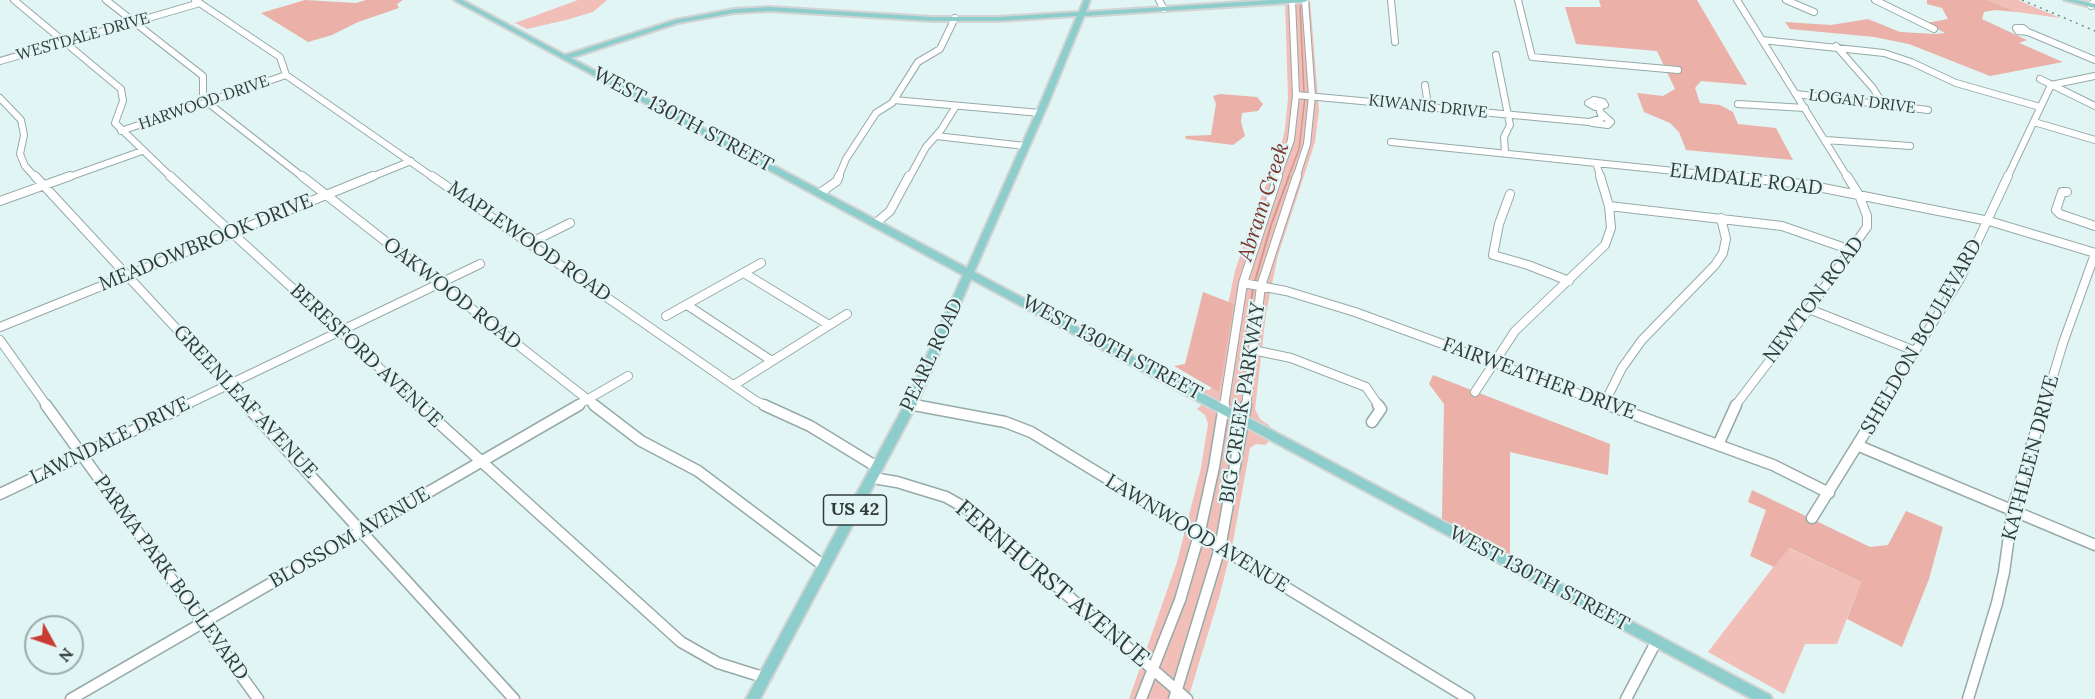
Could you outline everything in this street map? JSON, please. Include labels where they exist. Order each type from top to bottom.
[{"type":"main road","name":"WEST 130TH STREET","points":[[457,0],[1765,699]]},
{"type":"main road","name":"PEARL ROAD","points":[[753,699],[911,404],[1040,113],[1087,0]]},
{"type":"main road","points":[[566,57],[677,21],[734,11],[770,9],[896,16],[1018,18],[1240,2],[1305,0]]},
{"type":"main road","points":[[2067,0],[2094,4]]},
{"type":"street","points":[[14,0],[121,89],[123,101],[115,123],[121,131]]},
{"type":"street","points":[[106,0],[203,76],[203,95],[207,102]]},
{"type":"street","points":[[1160,0],[1164,9]]},
{"type":"street","name":"BIG CREEK PARKWAY","points":[[1141,699],[1180,600],[1199,535],[1214,467],[1243,283],[1256,238],[1292,140],[1296,94],[1292,0]]},
{"type":"street","name":"BIG CREEK PARKWAY","points":[[1176,694],[1220,548],[1244,419],[1261,286],[1307,144],[1312,96],[1305,0]]},
{"type":"street","points":[[1391,0],[1395,42]]},
{"type":"street","points":[[1518,0],[1532,57],[1678,70]]},
{"type":"street","name":"NEWTON ROAD","points":[[1718,445],[1737,402],[1809,309],[1867,227],[1867,216],[1859,195],[1737,0]]},
{"type":"street","points":[[1786,0],[1814,12]]},
{"type":"street","points":[[1875,0],[1934,28]]},
{"type":"street","name":"WESTDALE DRIVE","points":[[0,61],[198,2]]},
{"type":"street","name":"MAPLEWOOD ROAD","points":[[198,2],[280,57],[286,75],[756,400],[810,426],[875,472]]},
{"type":"street","points":[[820,193],[837,181],[851,151],[876,113],[894,100],[915,65],[921,59],[940,49],[955,18]]},
{"type":"street","points":[[2028,32],[2095,60]]},
{"type":"street","points":[[1762,40],[1836,46],[1884,53],[1911,62],[1965,86],[2040,107]]},
{"type":"street","points":[[1836,46],[1873,88],[1883,104]]},
{"type":"street","points":[[1496,55],[1510,125],[1504,137],[1505,152]]},
{"type":"street","name":"HARWOOD DRIVE","points":[[121,131],[286,75]]},
{"type":"street","points":[[2051,85],[2095,76]]},
{"type":"street","points":[[2040,79],[2095,106]]},
{"type":"street","points":[[1425,85],[1428,106]]},
{"type":"street","name":"SHELDON BOULEVARD","points":[[1812,518],[1960,279],[2051,85]]},
{"type":"street","name":"KIWANIS DRIVE","points":[[1296,94],[1589,122]]},
{"type":"street","name":"LOGAN DRIVE","points":[[1796,94],[1928,110]]},
{"type":"street","name":"GREENLEAF AVENUE","points":[[0,98],[21,120],[24,135],[20,154],[25,166],[363,530],[514,699]]},
{"type":"street","points":[[894,100],[1040,113]]},
{"type":"street","name":"OAKWOOD ROAD","points":[[207,102],[641,441],[698,471],[824,566]]},
{"type":"street","points":[[1738,105],[1748,103],[1804,108]]},
{"type":"street","points":[[876,223],[890,211],[926,147],[956,106]]},
{"type":"street","points":[[1589,122],[1608,125],[1611,122],[1599,110]]},
{"type":"street","points":[[2034,122],[2095,140]]},
{"type":"street","name":"BERESFORD AVENUE","points":[[121,131],[681,642],[718,663],[766,678]]},
{"type":"street","points":[[936,136],[1025,146]]},
{"type":"street","points":[[1826,140],[1910,146]]},
{"type":"street","name":"ELMDALE ROAD","points":[[1391,142],[1786,181],[1989,221],[2095,254]]},
{"type":"street","points":[[0,201],[142,151]]},
{"type":"street","name":"MEADOWBROOK DRIVE","points":[[0,327],[411,161]]},
{"type":"street","points":[[1475,392],[1515,331],[1605,245],[1611,228],[1610,206],[1596,163]]},
{"type":"street","points":[[2067,192],[2062,192],[2056,210],[2060,214],[2095,226]]},
{"type":"street","points":[[1510,194],[1499,224],[1493,255],[1528,265],[1569,281]]},
{"type":"street","points":[[1610,206],[1782,226],[1851,250]]},
{"type":"street","points":[[1604,404],[1622,368],[1642,340],[1715,265],[1723,253],[1726,239],[1721,218]]},
{"type":"street","points":[[530,243],[570,223]]},
{"type":"street","name":"KATHLEEN DRIVE","points":[[1968,699],[1999,592],[2012,511],[2063,343],[2095,254]]},
{"type":"street","points":[[666,316],[761,263]]},
{"type":"street","name":"LAWNDALE DRIVE","points":[[0,494],[480,264]]},
{"type":"street","points":[[744,273],[829,325]]},
{"type":"street","name":"FAIRWEATHER DRIVE","points":[[1243,283],[1355,312],[1773,465],[1829,493]]},
{"type":"street","points":[[687,305],[772,361]]},
{"type":"street","points":[[1809,309],[1915,351]]},
{"type":"street","points":[[734,385],[847,314]]},
{"type":"street","name":"PARMA PARK BOULEVARD","points":[[0,340],[258,699]]},
{"type":"street","points":[[1253,350],[1291,358],[1366,387],[1381,409],[1372,422]]},
{"type":"street","name":"BLOSSOM AVENUE","points":[[71,699],[628,376]]},
{"type":"street","name":"LAWNWOOD AVENUE","points":[[911,404],[1005,422],[1031,432],[1469,699]]},
{"type":"street","points":[[1858,446],[2095,545]]},
{"type":"street","name":"FERNHURST AVENUE","points":[[875,472],[897,482],[946,497],[969,510],[1153,669],[1176,694],[1187,699]]},
{"type":"street","points":[[1626,699],[1656,642]]},
{"type":"shaded area","points":[[305,0],[356,3],[366,0],[403,0],[397,4],[399,8],[358,22],[332,35],[308,42],[261,13]]},
{"type":"shaded area","points":[[578,0],[607,0],[593,12],[566,20],[527,29],[515,23]]},
{"type":"shaded area","points":[[1285,0],[1310,0],[1319,110],[1315,142],[1278,255],[1266,313],[1255,409],[1260,419],[1270,426],[1265,431],[1274,437],[1265,445],[1256,444],[1250,448],[1233,542],[1220,594],[1188,699],[1129,699],[1177,562],[1201,468],[1208,424],[1205,415],[1197,409],[1206,401],[1194,394],[1200,389],[1209,390],[1214,386],[1235,271],[1252,220],[1280,150],[1285,129],[1288,98]]},
{"type":"shaded area","points":[[1599,0],[1697,0],[1747,85],[1701,81],[1695,88],[1700,103],[1720,105],[1733,112],[1738,124],[1776,128],[1793,160],[1686,150],[1679,132],[1670,123],[1644,112],[1637,93],[1663,96],[1675,89],[1657,51],[1576,44],[1565,7],[1601,7]]},
{"type":"shaded area","points":[[1927,0],[1988,0],[2017,12],[1995,10],[1984,12],[1982,19],[2027,40],[2019,43],[2063,62],[1990,76],[1909,44],[1874,37],[1790,29],[1785,22],[1831,25],[1868,19],[1900,32],[1945,33],[1927,23],[1948,19],[1942,8],[1927,4]]},
{"type":"shaded area","points":[[1988,0],[2018,0],[2060,18],[2017,12]]},
{"type":"shaded area","points":[[1220,94],[1257,97],[1263,104],[1258,111],[1242,113],[1241,122],[1245,136],[1233,145],[1186,139],[1185,136],[1211,135],[1216,104],[1213,96]]},
{"type":"shaded area","points":[[1203,292],[1234,304],[1219,392],[1174,366],[1185,364]]},
{"type":"shaded area","points":[[1433,375],[1610,444],[1608,475],[1510,452],[1510,556],[1442,519],[1444,404],[1429,384]]},
{"type":"shaded area","points":[[1752,490],[1870,547],[1888,545],[1906,511],[1943,527],[1929,579],[1902,647],[1847,619],[1861,582],[1789,548],[1774,567],[1750,556],[1766,510],[1748,502]]},
{"type":"shaded area","points":[[1788,548],[1861,582],[1837,644],[1805,644],[1784,694],[1708,652]]},
{"type":"waterway","name":"Abram Creek","points":[[1300,6],[1304,93]]},
{"type":"waterway","name":"Abram Creek","points":[[1288,178],[1299,149],[1305,97]]},
{"type":"waterway","name":"Abram Creek","points":[[1255,281],[1271,225],[1289,176]]},
{"type":"waterway","name":"Abram Creek","points":[[1243,349],[1253,289]]},
{"type":"railway","points":[[2022,0],[2095,31]]}]
